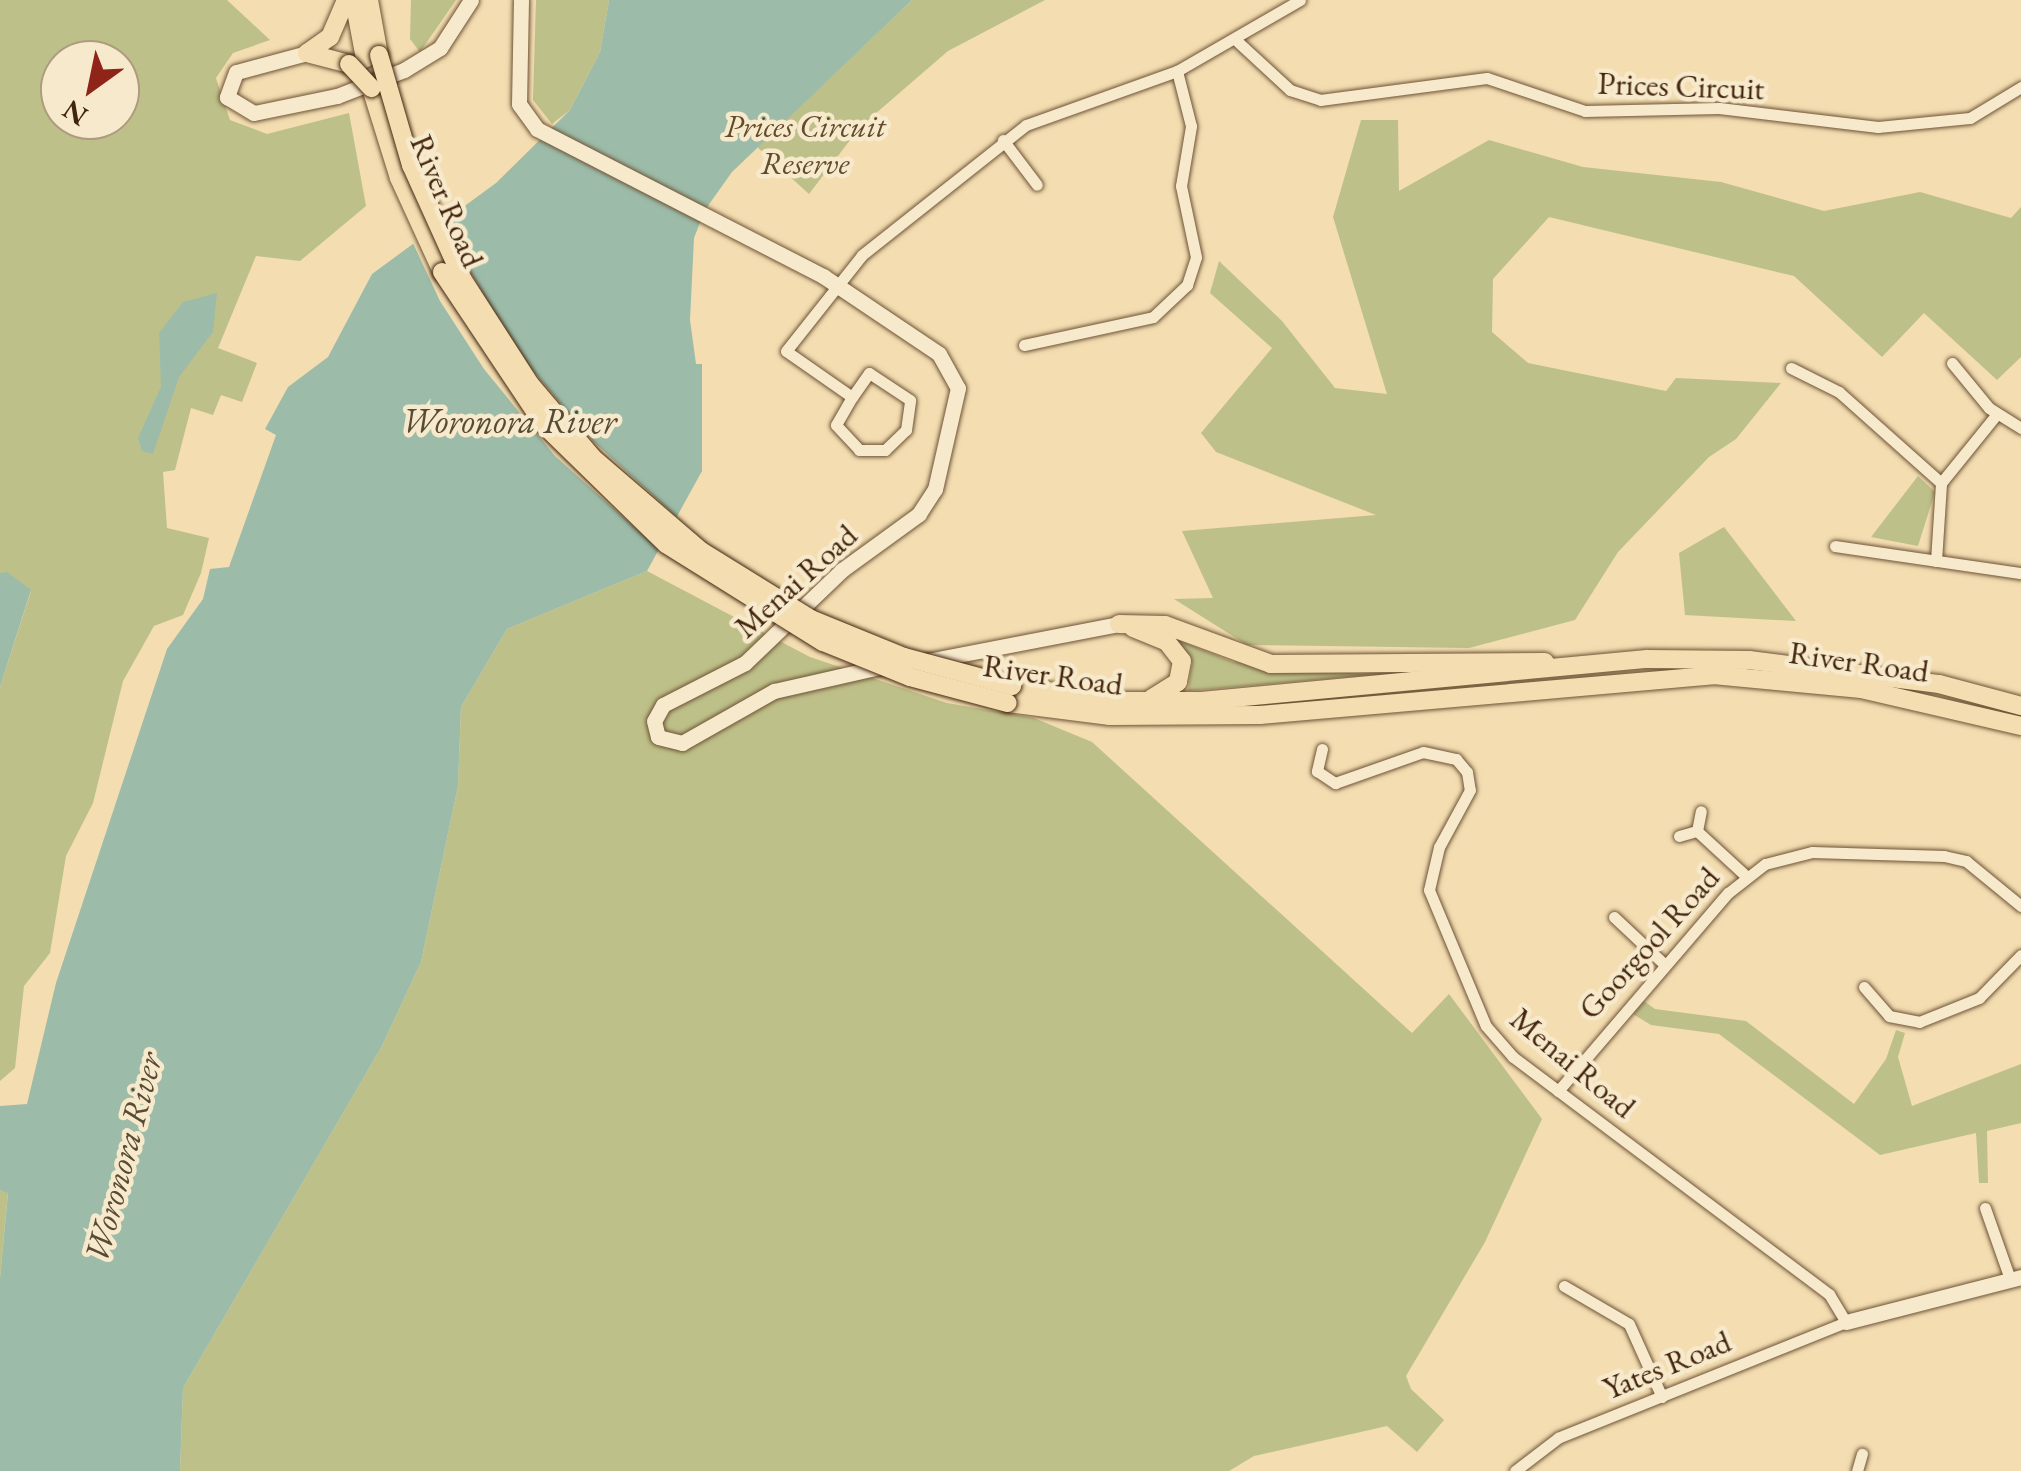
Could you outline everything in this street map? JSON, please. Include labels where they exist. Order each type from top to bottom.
[{"type":"main road","points":[[307,53],[330,37],[346,0]]},
{"type":"main road","name":"River Road","points":[[354,0],[364,59],[409,203],[469,319],[544,425],[617,502],[709,576],[794,628],[910,677],[1110,716],[1260,715],[1713,675],[1860,689],[2021,726]]},
{"type":"main road","name":"River Road","points":[[368,0],[364,59],[464,280],[530,384],[601,465],[689,542],[811,619],[1010,694],[1142,702],[1647,659],[1800,664],[1939,684],[2021,706]]},
{"type":"main road","points":[[307,53],[364,59]]},
{"type":"main road","points":[[1119,624],[1165,625],[1271,664],[1587,665]]},
{"type":"main road","points":[[1119,624],[1167,642],[1182,661],[1174,686],[1142,702]]},
{"type":"street","points":[[307,53],[236,72],[228,84],[232,104],[254,113],[286,107],[404,70],[440,48],[471,0]]},
{"type":"street","name":"Menai Road","points":[[521,0],[519,104],[544,133],[836,285],[938,354],[956,375],[957,404],[935,489],[919,514],[842,570],[772,643],[664,705],[654,721],[658,738],[674,744],[688,741],[748,702],[815,678],[987,654],[1119,624]]},
{"type":"street","points":[[852,396],[786,351],[862,255],[1026,125],[1177,72],[1238,42],[1300,0]]},
{"type":"street","name":"Prices Circuit","points":[[1238,42],[1290,90],[1320,100],[1487,78],[1586,111],[1719,108],[1889,127],[1970,118],[2021,86]]},
{"type":"street","points":[[1024,345],[1153,317],[1187,285],[1196,257],[1181,186],[1190,115],[1177,72]]},
{"type":"street","points":[[1004,140],[1036,185]]},
{"type":"street","points":[[1952,363],[1996,415],[2021,428]]},
{"type":"street","points":[[1792,368],[1840,392],[1941,483]]},
{"type":"street","points":[[869,374],[910,400],[906,430],[884,450],[859,450],[836,426],[852,396],[869,374]]},
{"type":"street","points":[[1936,561],[1941,483],[1996,415]]},
{"type":"street","points":[[1835,546],[2021,573]]},
{"type":"street","name":"Menai Road","points":[[1322,748],[1317,770],[1335,783],[1439,751],[1467,772],[1470,790],[1429,872],[1435,912],[1486,1026],[1558,1092],[1828,1294],[1846,1322]]},
{"type":"street","points":[[1697,831],[1701,812]]},
{"type":"street","points":[[1679,836],[1697,831]]},
{"type":"street","points":[[1697,831],[1746,876]]},
{"type":"street","name":"Goorgool Road","points":[[1558,1092],[1664,964],[1746,876],[1812,852],[1944,856],[1966,861],[2021,906]]},
{"type":"street","points":[[1614,917],[1664,964]]},
{"type":"street","points":[[1864,987],[1890,1016],[1919,1022],[1979,998],[2021,955]]},
{"type":"street","points":[[1846,1322],[2016,1278],[1986,1208]]},
{"type":"street","points":[[1564,1286],[1629,1324],[1662,1397]]},
{"type":"street","name":"Yates Road","points":[[1515,1471],[1558,1438],[1846,1322]]},
{"type":"street","points":[[1858,1471],[1862,1454]]},
{"type":"green space","points":[[0,0],[227,0],[270,40],[233,53],[216,78],[230,120],[267,134],[349,113],[366,206],[300,261],[256,256],[218,348],[257,363],[242,402],[221,395],[213,415],[191,408],[175,470],[163,472],[167,528],[209,538],[201,573],[183,615],[154,626],[123,681],[93,803],[66,856],[50,953],[24,986],[15,1068],[0,1081],[0,687],[31,591],[0,573]]},
{"type":"green space","points":[[411,0],[456,0],[420,52],[410,39]]},
{"type":"green space","points":[[536,0],[609,0],[600,52],[570,110],[552,124],[533,100]]},
{"type":"green space","name":"Prices Circuit Reserve","points":[[912,0],[1045,0],[948,51],[860,127],[809,194],[757,147]]},
{"type":"green space","points":[[1361,120],[1398,120],[1399,191],[1489,140],[1583,167],[1721,182],[1824,211],[1920,192],[2011,218],[2021,207],[2021,357],[1997,380],[1924,313],[1882,357],[1794,276],[1549,217],[1493,279],[1492,332],[1528,363],[1666,391],[1676,378],[1781,383],[1736,439],[1709,457],[1618,552],[1575,620],[1469,648],[1247,645],[1174,599],[1213,598],[1182,531],[1376,515],[1216,452],[1201,433],[1272,348],[1210,293],[1219,261],[1282,321],[1335,388],[1387,394],[1333,217]]},
{"type":"green space","points":[[1918,476],[1935,492],[1918,546],[1871,537]]},
{"type":"green space","points":[[1724,527],[1796,621],[1685,615],[1679,553]]},
{"type":"green space","points":[[647,571],[810,657],[947,703],[1034,718],[1092,742],[1412,1033],[1449,994],[1542,1119],[1485,1242],[1406,1376],[1411,1389],[1444,1420],[1417,1452],[1387,1426],[1254,1456],[1229,1471],[180,1471],[183,1388],[382,1046],[421,962],[458,786],[461,707],[507,629]]},
{"type":"green space","points":[[1177,640],[1233,662],[1371,675],[1188,691],[1192,663]]},
{"type":"green space","points":[[1644,1001],[1655,1009],[1746,1021],[1854,1104],[1886,1059],[1896,1030],[1905,1033],[1898,1057],[1912,1106],[2021,1064],[2021,1123],[1987,1131],[1988,1183],[1979,1183],[1976,1133],[1880,1155],[1719,1034],[1651,1025],[1633,1014]]},
{"type":"green space","points":[[0,1190],[8,1192],[0,1278]]},
{"type":"water","name":"Woronora River","points":[[609,0],[912,0],[732,172],[705,210],[694,238],[690,320],[696,364],[702,364],[702,471],[647,571],[507,629],[461,707],[458,786],[421,962],[382,1046],[183,1388],[180,1471],[0,1471],[0,1278],[8,1193],[0,1190],[0,1106],[27,1104],[56,983],[167,649],[203,599],[210,569],[229,567],[276,435],[265,429],[288,387],[328,357],[372,274],[496,183],[570,110],[600,52]]},
{"type":"water","points":[[217,293],[213,332],[179,377],[153,454],[142,451],[138,438],[161,387],[159,333],[183,302]]},
{"type":"water","points":[[7,572],[31,590],[0,687],[0,573]]},
{"type":"pier","points":[[440,218],[516,351],[593,441],[679,519],[662,552],[555,456],[484,369],[440,301],[411,239]]}]
